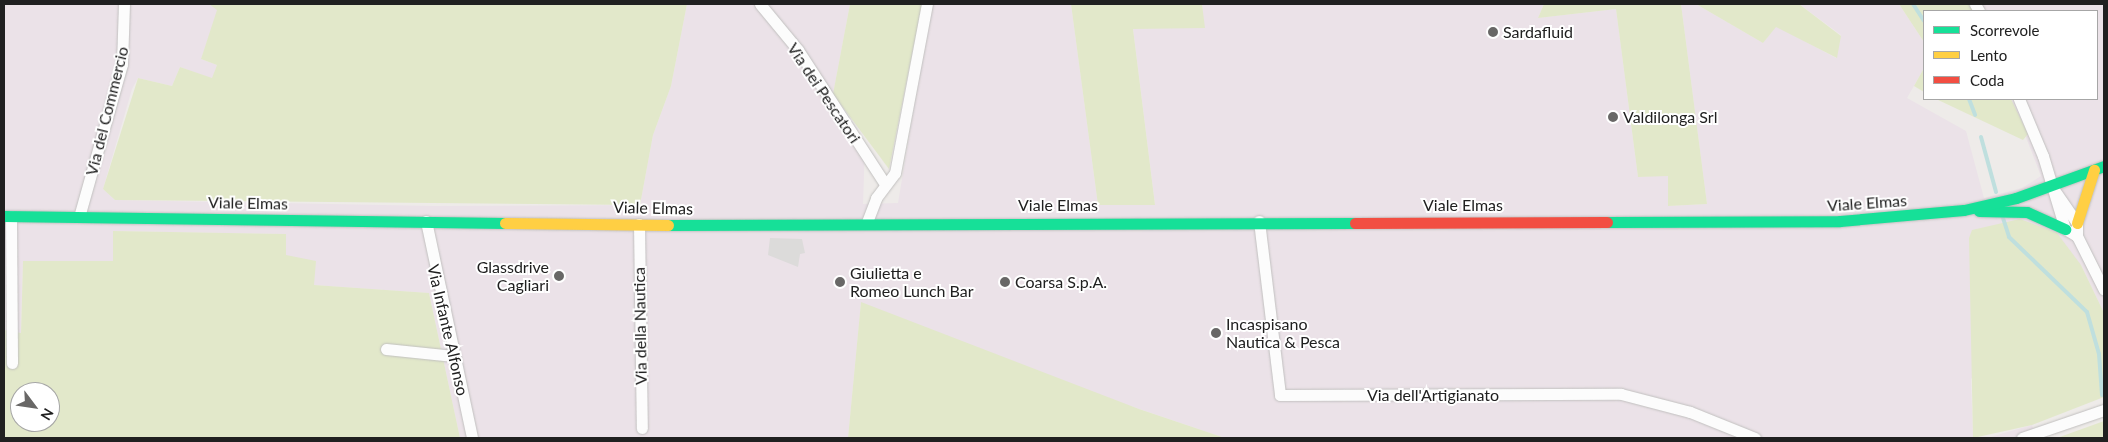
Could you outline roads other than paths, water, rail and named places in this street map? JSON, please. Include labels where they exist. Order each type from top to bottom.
[{"type":"main road","name":"Viale Elmas","points":[[8,216],[639,224],[1260,221],[1771,223],[1962,210],[2052,186],[2099,168]]},
{"type":"main road","points":[[2077,223],[2099,168]]},
{"type":"main road","points":[[1962,210],[2027,212],[2065,229]]},
{"type":"street","name":"Via del Commercio","points":[[79,217],[122,64],[124,4]]},
{"type":"street","name":"Via dei Pescatori","points":[[760,4],[798,50],[885,184]]},
{"type":"street","points":[[867,222],[885,184],[895,173],[902,147],[927,4]]},
{"type":"street","points":[[2019,100],[2052,186],[2065,229],[2077,236]]},
{"type":"street","points":[[2052,186],[2077,223],[2077,236],[2104,290]]},
{"type":"street","points":[[8,216],[12,363]]},
{"type":"street","name":"Via Infante Alfonso","points":[[426,220],[472,438]]},
{"type":"street","name":"Via dell'Artigianato","points":[[1260,221],[1280,395],[1621,394],[1690,412],[1755,438]]},
{"type":"street","name":"Via della Nautica","points":[[639,224],[642,428]]},
{"type":"street","points":[[386,350],[454,356]]},
{"type":"street","points":[[2022,438],[2104,410]]},
{"type":"waterway","points":[[1913,4],[1923,19]]},
{"type":"waterway","points":[[1969,100],[1975,115]]},
{"type":"waterway","points":[[1981,137],[1996,192]]},
{"type":"waterway","points":[[2003,218],[2009,237],[2087,312],[2099,354],[2102,395]]},
{"type":"place","name":"Sardafluid","points":[[1493,32]]},
{"type":"place","name":"Valdilonga Srl","points":[[1613,117]]},
{"type":"place","name":"Glassdrive Cagliari","points":[[559,276]]},
{"type":"place","name":"Giulietta e Romeo Lunch Bar","points":[[840,282]]},
{"type":"place","name":"Coarsa S.p.A.","points":[[1005,282]]},
{"type":"place","name":"Incaspisano Nautica & Pesca","points":[[1216,333]]}]
